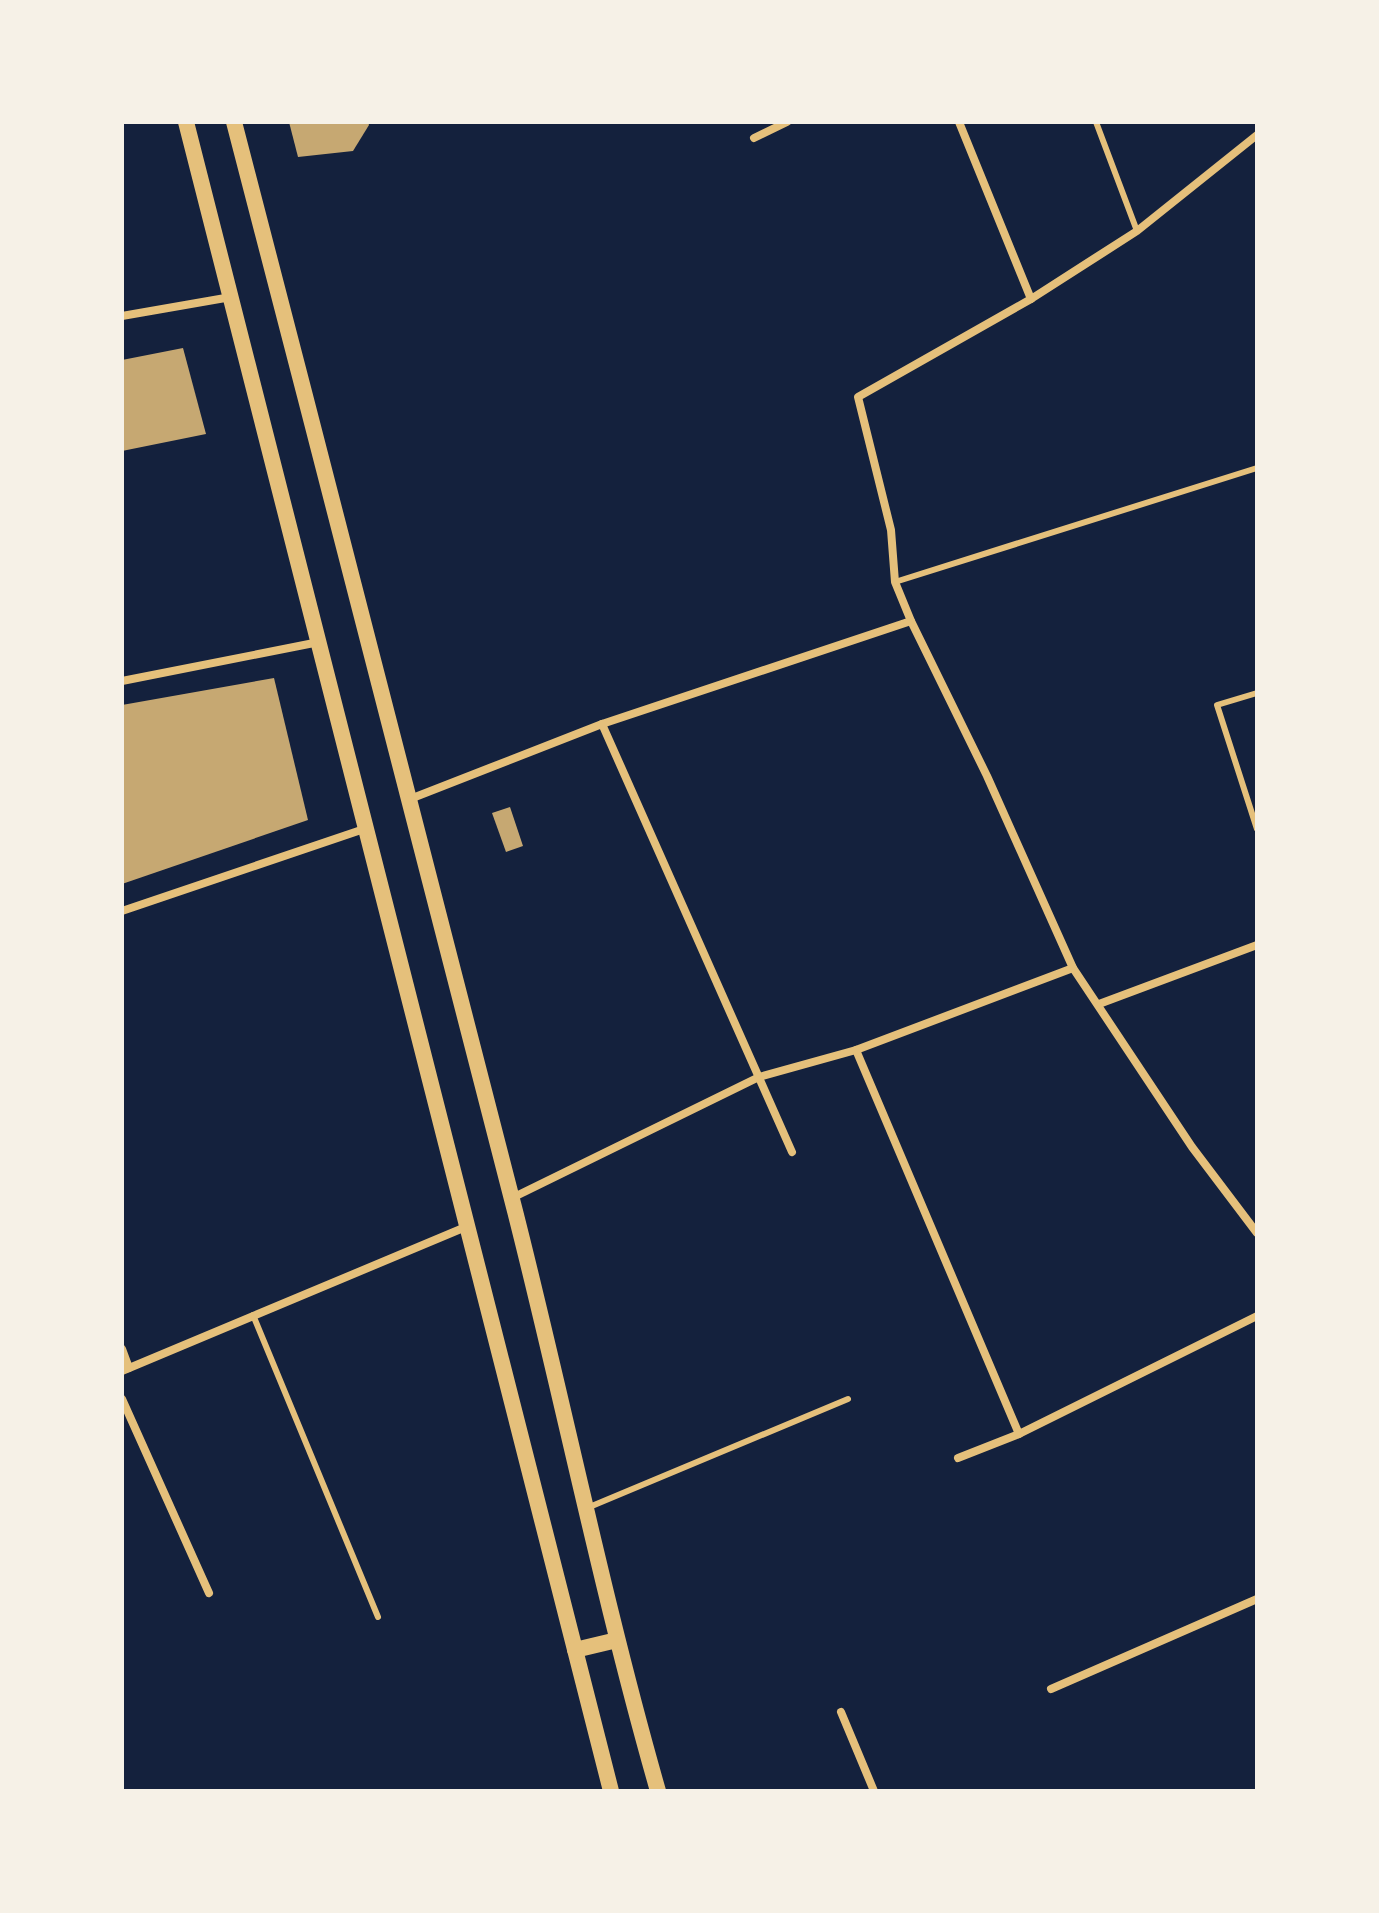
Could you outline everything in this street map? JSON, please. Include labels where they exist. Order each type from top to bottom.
[{"type":"main road","points":[[186,122],[611,1791]]},
{"type":"main road","points":[[234,122],[512,1198],[617,1640],[658,1791]]},
{"type":"main road","points":[[575,1650],[617,1640]]},
{"type":"street","points":[[754,138],[787,122]]},
{"type":"street","points":[[959,122],[1031,299]]},
{"type":"street","points":[[1257,135],[1137,231],[1031,299],[858,397],[891,530],[895,582],[1073,968],[1192,1147],[1257,1233]]},
{"type":"street","points":[[122,316],[231,297]]},
{"type":"street","points":[[409,799],[602,724],[911,621]]},
{"type":"street","points":[[122,681],[319,641]]},
{"type":"street","points":[[602,724],[792,1152]]},
{"type":"street","points":[[122,911],[367,828]]},
{"type":"street","points":[[1099,1004],[1257,945]]},
{"type":"street","points":[[512,1198],[759,1077],[856,1050],[1073,968]]},
{"type":"street","points":[[856,1050],[1019,1434]]},
{"type":"street","points":[[122,1349],[126,1370],[468,1226]]},
{"type":"street","points":[[958,1458],[1019,1434],[1257,1316]]},
{"type":"street","points":[[122,1399],[209,1593]]},
{"type":"street","points":[[1051,1689],[1257,1599]]},
{"type":"street","points":[[841,1712],[874,1791]]},
{"type":"lane","points":[[1096,122],[1137,231]]},
{"type":"lane","points":[[895,582],[1257,468]]},
{"type":"lane","points":[[1257,693],[1217,705],[1257,829]]},
{"type":"lane","points":[[253,1315],[378,1617]]},
{"type":"lane","points":[[587,1508],[848,1399]]},
{"type":"building","points":[[289,122],[368,122],[369,125],[353,151],[298,157]]},
{"type":"building","points":[[183,348],[206,434],[122,451],[122,360]]},
{"type":"building","points":[[274,678],[308,820],[122,884],[122,705]]},
{"type":"building","points":[[510,807],[523,846],[506,852],[492,813]]}]
